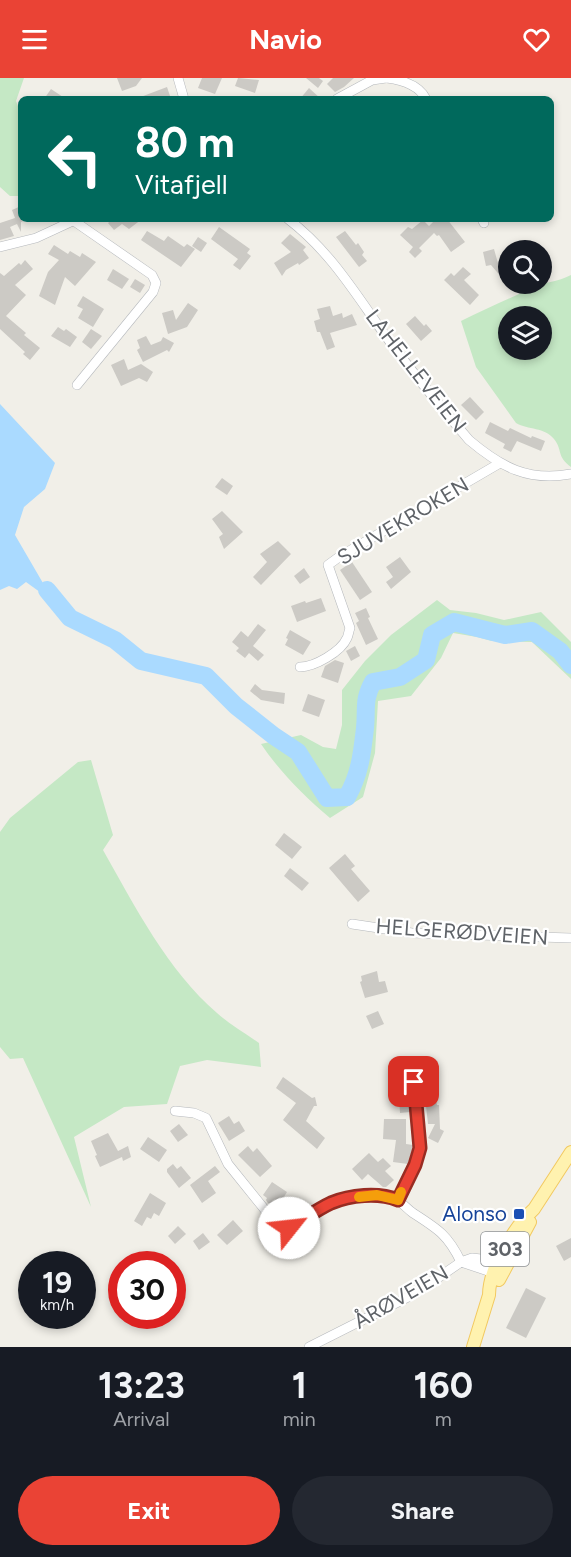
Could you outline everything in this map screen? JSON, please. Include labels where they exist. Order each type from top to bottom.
[{"type":"main road","name":"303","points":[[473,1347],[489,1295],[489,1288],[510,1238],[534,1209],[571,1152]]},
{"type":"street","points":[[178,78],[183,96]]},
{"type":"street","points":[[343,96],[372,80],[387,78],[400,80],[413,86],[422,91],[424,96]]},
{"type":"street","points":[[0,247],[36,238],[71,222]]},
{"type":"street","points":[[77,385],[153,292],[156,283],[152,275],[78,222]]},
{"type":"street","name":"LAHELLEVEIEN","points":[[291,222],[334,262],[395,349],[469,440],[515,471],[558,476],[571,474]]},
{"type":"street","name":"SJUVEKROKEN","points":[[300,667],[308,667],[340,648],[348,638],[350,628],[328,565],[500,463]]},
{"type":"street","name":"HELGERØDVEIEN","points":[[352,924],[412,933],[571,938]]},
{"type":"street","points":[[398,1200],[415,1165],[420,1148],[414,1082]]},
{"type":"street","points":[[175,1111],[194,1113],[206,1118],[228,1164],[278,1226],[289,1228],[330,1203],[351,1197],[377,1195],[398,1200],[442,1233],[453,1245],[461,1262]]},
{"type":"street","name":"ÅRØVEIEN","points":[[309,1347],[416,1293],[461,1262],[472,1258],[499,1268]]},
{"type":"green space","points":[[0,78],[24,78],[16,101],[18,106],[18,196],[10,196],[0,187]]},
{"type":"green space","points":[[571,275],[571,467],[563,460],[557,443],[550,435],[516,423],[476,367],[461,321],[520,294],[552,294],[552,282]]},
{"type":"green space","points":[[437,600],[450,610],[504,620],[541,612],[571,642],[571,679],[532,642],[492,641],[453,633],[441,658],[411,696],[378,701],[375,753],[363,797],[330,818],[293,783],[261,744],[301,735],[323,747],[336,749],[342,725],[342,690],[365,661],[391,635]]},
{"type":"green space","points":[[91,760],[113,835],[103,850],[153,936],[183,978],[222,1017],[259,1043],[261,1067],[207,1060],[180,1066],[167,1104],[124,1107],[74,1137],[91,1207],[23,1058],[10,1059],[0,1047],[0,832],[10,818],[78,762]]},
{"type":"water","points":[[0,404],[55,463],[45,489],[24,507],[15,535],[47,590],[44,595],[26,582],[17,589],[9,586],[0,590]]},
{"type":"building","points":[[117,78],[142,78],[136,86],[122,91]]},
{"type":"building","points":[[202,78],[222,78],[215,94],[198,88]]},
{"type":"building","points":[[238,78],[259,80],[255,93],[235,86]]},
{"type":"building","points":[[306,78],[319,78],[323,81],[318,88]]},
{"type":"building","points":[[333,78],[354,78],[335,92],[327,84]]},
{"type":"building","points":[[167,87],[170,96],[143,96]]},
{"type":"building","points":[[309,88],[318,96],[302,96]]},
{"type":"building","points":[[51,89],[62,96],[46,96]]},
{"type":"building","points":[[18,207],[21,232],[17,224],[10,227],[14,236],[0,240],[0,223],[15,218],[12,210]]},
{"type":"building","points":[[138,222],[129,229],[122,224],[114,230],[108,223]]},
{"type":"building","points":[[421,222],[425,222],[429,226],[433,222],[449,222],[465,242],[451,252],[439,235],[434,233],[419,248],[422,251],[415,258],[409,252],[413,247],[400,235],[408,227],[412,229]]},
{"type":"building","points":[[219,227],[250,249],[247,253],[251,256],[240,270],[233,265],[238,259],[211,239]]},
{"type":"building","points":[[147,231],[164,241],[168,236],[184,247],[187,244],[195,249],[181,267],[141,240]]},
{"type":"building","points":[[345,231],[364,252],[362,255],[367,261],[359,267],[336,237]]},
{"type":"building","points":[[290,234],[306,247],[303,250],[309,258],[286,270],[282,276],[274,263],[291,252],[281,243]]},
{"type":"building","points":[[198,237],[207,243],[201,252],[192,246]]},
{"type":"building","points":[[54,245],[68,254],[70,251],[80,257],[82,253],[96,262],[75,286],[65,277],[55,305],[39,296],[48,272],[59,260],[48,254]]},
{"type":"building","points":[[494,249],[498,273],[491,265],[486,266],[483,252]]},
{"type":"building","points":[[25,260],[33,269],[15,285],[26,295],[6,316],[40,348],[30,360],[23,354],[25,352],[0,329],[0,273],[4,276]]},
{"type":"building","points":[[463,267],[471,274],[464,280],[479,295],[470,305],[444,280],[451,273],[454,276]]},
{"type":"building","points":[[113,269],[129,279],[122,289],[107,280]]},
{"type":"building","points":[[135,279],[145,285],[140,293],[130,287]]},
{"type":"building","points":[[83,296],[104,309],[93,327],[78,318],[83,309],[77,306]]},
{"type":"building","points":[[188,303],[198,310],[187,327],[168,334],[162,313],[173,310],[176,320]]},
{"type":"building","points":[[330,306],[333,316],[342,313],[343,318],[352,314],[357,325],[330,333],[335,347],[327,350],[314,321],[320,319],[317,309]]},
{"type":"building","points":[[415,316],[432,331],[421,341],[406,324]]},
{"type":"building","points":[[58,327],[64,331],[66,329],[77,337],[70,347],[51,336]]},
{"type":"building","points":[[91,329],[102,336],[91,349],[82,342]]},
{"type":"building","points":[[146,336],[151,345],[161,341],[163,337],[174,343],[169,352],[167,350],[143,362],[137,350],[140,348],[137,340]]},
{"type":"building","points":[[124,359],[128,370],[141,364],[153,372],[147,382],[139,378],[121,386],[111,365]]},
{"type":"building","points":[[470,397],[484,412],[476,420],[461,405]]},
{"type":"building","points":[[490,422],[508,431],[510,428],[531,438],[532,436],[545,441],[541,451],[517,441],[511,452],[503,448],[505,444],[485,433]]},
{"type":"building","points":[[222,478],[233,486],[227,495],[215,487]]},
{"type":"building","points":[[222,511],[243,532],[224,549],[219,537],[223,534],[212,519]]},
{"type":"building","points":[[278,541],[291,554],[261,585],[253,577],[267,562],[260,554]]},
{"type":"building","points":[[400,557],[411,572],[391,589],[386,582],[393,577],[386,567]]},
{"type":"building","points":[[352,562],[372,592],[360,600],[340,570]]},
{"type":"building","points":[[304,568],[310,577],[300,584],[294,576]]},
{"type":"building","points":[[321,598],[326,611],[297,622],[291,606]]},
{"type":"building","points":[[366,608],[378,639],[366,645],[356,623],[359,621],[355,613]]},
{"type":"building","points":[[258,624],[266,630],[253,646],[264,655],[258,661],[249,653],[245,658],[236,651],[239,648],[232,642],[241,631],[248,637]]},
{"type":"building","points":[[290,630],[311,642],[303,655],[285,645]]},
{"type":"building","points":[[355,646],[360,656],[351,661],[346,651]]},
{"type":"building","points":[[335,660],[344,663],[338,683],[321,677],[325,666]]},
{"type":"building","points":[[255,684],[262,690],[285,693],[284,704],[261,700],[250,691]]},
{"type":"building","points":[[308,694],[325,700],[319,717],[302,711]]},
{"type":"building","points":[[284,833],[302,847],[292,859],[275,845]]},
{"type":"building","points":[[345,854],[355,866],[351,869],[370,891],[358,902],[329,868]]},
{"type":"building","points":[[290,868],[309,883],[302,891],[284,876]]},
{"type":"building","points":[[377,971],[379,982],[385,981],[388,992],[365,998],[360,982],[362,981],[361,976]]},
{"type":"building","points":[[378,1011],[384,1024],[372,1029],[366,1016]]},
{"type":"building","points":[[405,1072],[410,1112],[400,1113],[399,1097],[390,1098],[388,1082],[393,1081],[392,1073]]},
{"type":"building","points":[[283,1077],[312,1098],[315,1097],[317,1106],[314,1106],[306,1121],[325,1138],[317,1149],[283,1120],[296,1103],[276,1088]]},
{"type":"building","points":[[436,1100],[439,1105],[440,1129],[444,1131],[438,1143],[428,1138],[435,1124],[428,1124],[426,1106],[428,1101]]},
{"type":"building","points":[[229,1116],[234,1124],[239,1121],[245,1131],[229,1141],[218,1123]]},
{"type":"building","points":[[384,1119],[406,1119],[406,1144],[413,1145],[408,1164],[393,1162],[396,1140],[383,1139]]},
{"type":"building","points":[[179,1124],[188,1135],[178,1142],[170,1131]]},
{"type":"building","points":[[108,1133],[118,1151],[128,1146],[131,1157],[123,1161],[122,1157],[100,1167],[91,1141]]},
{"type":"building","points":[[148,1137],[167,1150],[159,1162],[140,1149]]},
{"type":"building","points":[[248,1146],[253,1152],[257,1148],[272,1166],[260,1177],[238,1155]]},
{"type":"building","points":[[369,1153],[378,1162],[383,1158],[391,1166],[385,1171],[394,1180],[386,1187],[368,1174],[362,1180],[352,1169]]},
{"type":"building","points":[[173,1164],[177,1169],[181,1166],[191,1178],[179,1188],[167,1172]]},
{"type":"building","points":[[215,1166],[220,1172],[208,1181],[216,1193],[202,1203],[190,1185]]},
{"type":"building","points":[[272,1182],[287,1192],[277,1208],[268,1203],[267,1198],[263,1195]]},
{"type":"building","points":[[150,1193],[166,1203],[159,1216],[154,1213],[151,1219],[147,1217],[142,1226],[134,1221]]},
{"type":"building","points":[[233,1220],[243,1231],[227,1245],[217,1235]]},
{"type":"building","points":[[178,1226],[186,1234],[175,1244],[168,1236]]},
{"type":"building","points":[[203,1233],[210,1242],[199,1250],[193,1241]]},
{"type":"building","points":[[571,1238],[571,1257],[564,1261],[556,1246]]},
{"type":"building","points":[[526,1288],[546,1298],[526,1338],[506,1328]]},
{"type":"waterway","points":[[47,590],[70,618],[115,640],[141,661],[206,676],[236,706],[298,752],[327,798],[347,797],[355,780],[363,747],[367,699],[373,682],[400,677],[426,660],[432,635],[454,622],[505,635],[532,631],[560,651],[571,665]]},
{"type":"slow traffic","points":[[359,1197],[377,1195],[398,1200],[401,1192]]},
{"type":"place","name":"Alonso","points":[[519,1214]]},
{"type":"route","points":[[289,1228],[330,1203],[351,1197],[377,1195],[398,1200],[405,1181],[415,1165],[420,1148],[414,1082]]}]
